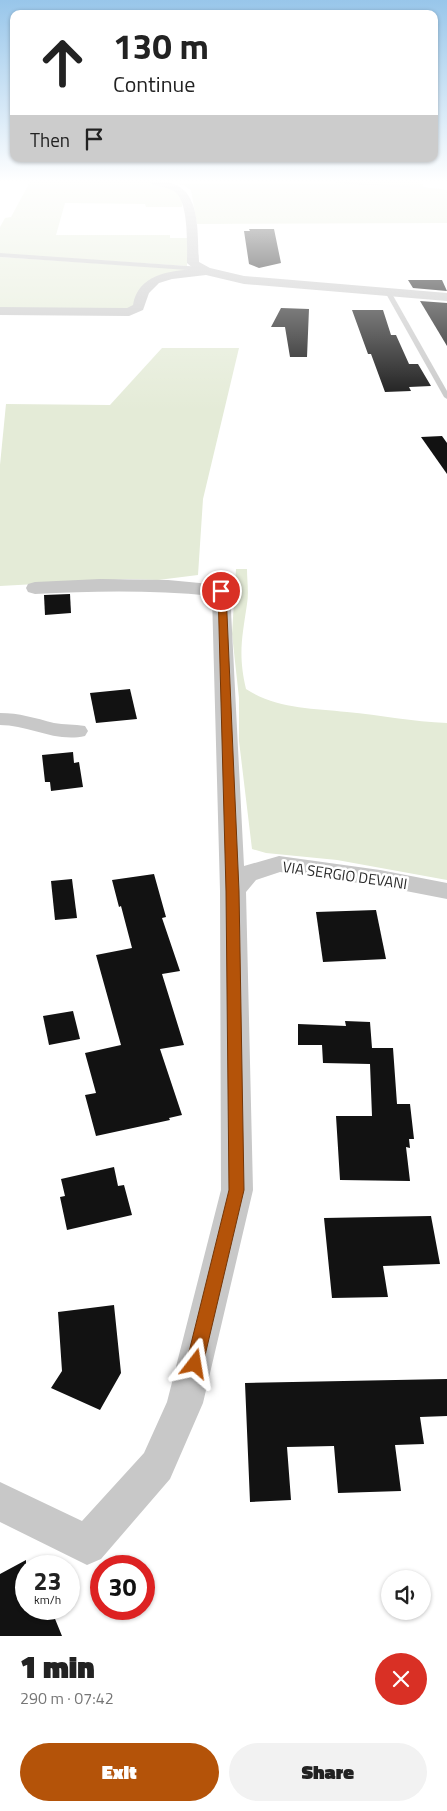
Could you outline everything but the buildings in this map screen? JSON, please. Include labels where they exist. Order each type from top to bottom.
[{"type":"street","points":[[193,258],[193,263],[204,270],[252,281],[447,297]]},
{"type":"street","points":[[0,310],[129,312],[139,308],[144,290],[155,280],[204,270]]},
{"type":"street","points":[[0,1500],[87,1545],[157,1466],[185,1403],[237,1190],[232,891],[221,591],[168,586],[100,585],[35,588]]},
{"type":"street","points":[[0,719],[16,719],[55,730],[77,731]]},
{"type":"street","name":"VIA SERGIO DEVANI","points":[[232,891],[247,874],[279,864],[380,878],[447,891]]},
{"type":"lane","points":[[46,258],[204,270]]},
{"type":"lane","points":[[388,292],[447,397]]},
{"type":"green space","points":[[0,258],[185,269],[191,272],[159,276],[137,297],[131,310],[0,310]]},
{"type":"green space","points":[[68,258],[187,258],[187,266]]},
{"type":"green space","points":[[162,348],[239,348],[203,499],[198,575],[158,580],[127,579],[0,586],[0,465],[6,404],[110,405]]},
{"type":"green space","points":[[236,569],[247,569],[248,600],[241,656],[246,689],[258,696],[282,704],[447,723],[447,880],[337,860],[266,853],[252,849],[239,741],[239,698],[232,634]]},
{"type":"route","points":[[195,1364],[237,1190],[232,891],[221,591]]}]
